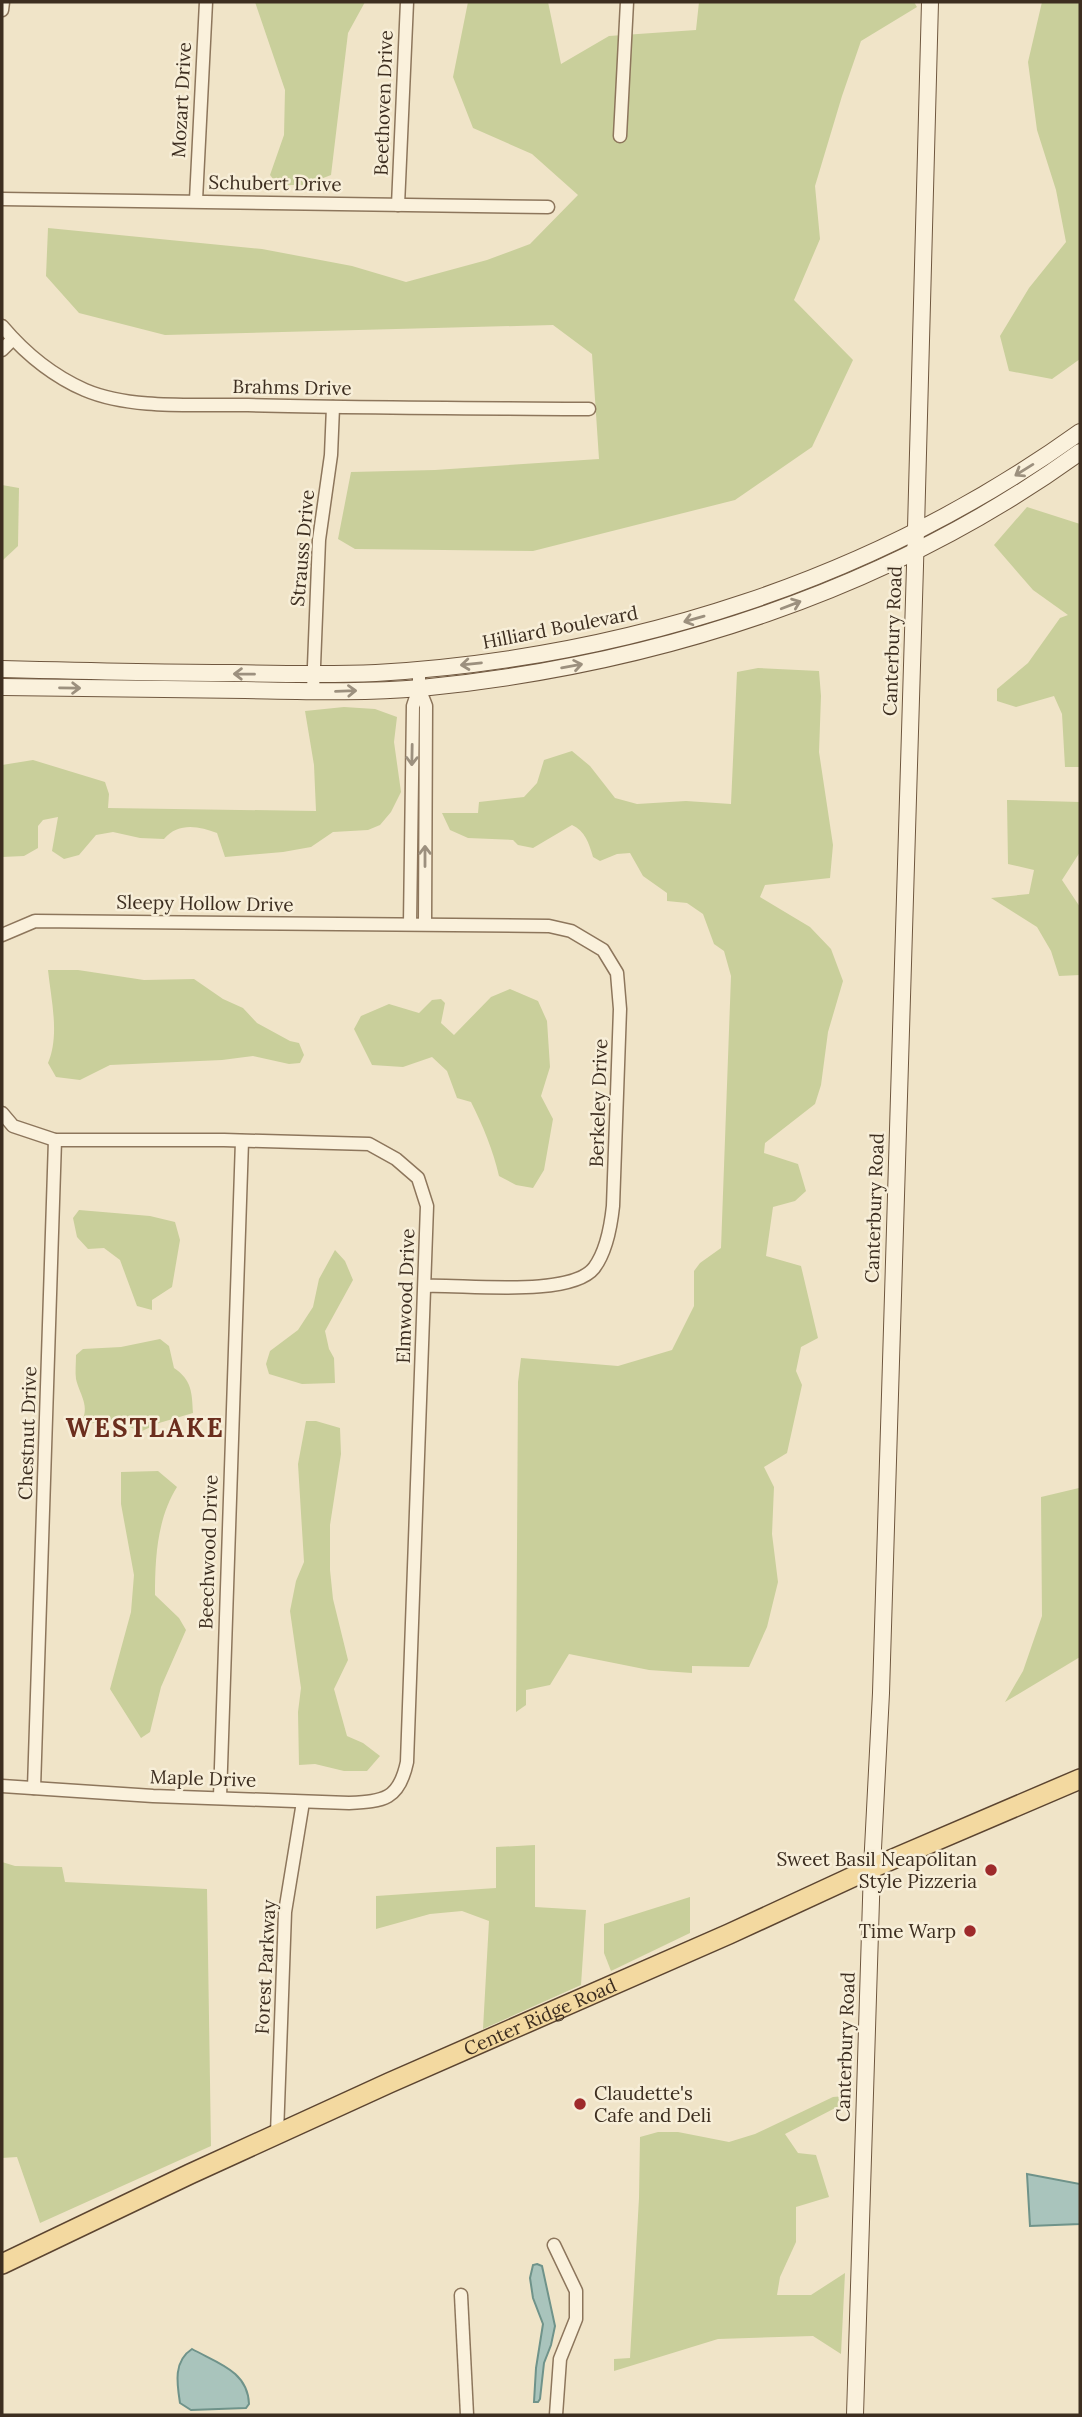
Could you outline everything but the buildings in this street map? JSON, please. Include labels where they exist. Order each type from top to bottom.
[{"type":"main road","name":"Center Ridge Road","points":[[2,2264],[389,2082],[1080,1779]]},
{"type":"street","points":[[2,10],[3,2]]},
{"type":"street","name":"Mozart Drive","points":[[196,200],[206,2]]},
{"type":"street","name":"Beethoven Drive","points":[[398,205],[407,2]]},
{"type":"street","points":[[620,135],[627,2]]},
{"type":"street","name":"Canterbury Road","points":[[855,2415],[872,1868],[881,1693],[930,2]]},
{"type":"street","name":"Schubert Drive","points":[[2,199],[548,207]]},
{"type":"street","name":"Brahms Drive","points":[[2,326],[52,373],[87,391],[135,403],[589,409]]},
{"type":"street","points":[[2,350],[13,339]]},
{"type":"street","name":"Strauss Drive","points":[[313,691],[319,540],[331,456],[333,407]]},
{"type":"street","name":"Hilliard Boulevard","points":[[2,670],[314,674],[419,670],[537,656],[592,646],[672,626],[806,581],[916,531],[989,492],[1080,432]]},
{"type":"street","name":"Hilliard Boulevard","points":[[2,687],[313,691],[419,688],[605,660],[689,639],[843,584],[967,525],[1043,479],[1080,452]]},
{"type":"street","points":[[410,924],[413,706],[419,688],[419,670]]},
{"type":"street","points":[[419,688],[426,706],[425,924]]},
{"type":"street","name":"Sleepy Hollow Drive","points":[[2,935],[35,920],[410,924]]},
{"type":"street","name":"Berkeley Drive","points":[[410,924],[549,926],[571,931],[603,950],[617,973],[620,1009],[613,1206],[610,1232],[593,1269],[564,1284],[532,1288],[425,1286]]},
{"type":"street","points":[[2,1113],[13,1126],[55,1140]]},
{"type":"street","name":"Elmwood Drive","points":[[55,1140],[369,1144],[396,1159],[418,1178],[427,1206],[425,1286],[407,1762],[403,1780],[398,1788]]},
{"type":"street","name":"Chestnut Drive","points":[[34,1788],[55,1140]]},
{"type":"street","name":"Beechwood Drive","points":[[220,1797],[242,1141]]},
{"type":"street","name":"Maple Drive","points":[[2,1786],[303,1802],[381,1801],[398,1788]]},
{"type":"street","name":"Forest Parkway","points":[[277,2134],[285,1912],[303,1802]]},
{"type":"street","points":[[554,2245],[576,2291],[576,2319],[560,2359],[556,2415]]},
{"type":"street","points":[[461,2295],[467,2415]]},
{"type":"green space","points":[[255,2],[365,2],[348,33],[331,175],[305,185],[278,185],[270,175],[284,135],[285,90]]},
{"type":"green space","points":[[468,2],[548,2],[561,64],[609,36],[696,30],[699,2],[914,2],[917,7],[861,41],[815,186],[820,239],[794,300],[853,360],[812,447],[735,500],[533,551],[355,549],[338,539],[351,472],[435,470],[599,459],[592,354],[553,325],[165,335],[79,313],[46,276],[48,228],[262,249],[352,266],[406,282],[487,260],[530,244],[578,195],[532,154],[473,128],[453,77]]},
{"type":"green space","points":[[1042,2],[1080,2],[1080,359],[1052,379],[1009,371],[1000,336],[1029,288],[1066,242],[1056,190],[1037,130],[1028,62]]},
{"type":"green space","points":[[2,485],[19,488],[18,546],[2,561]]},
{"type":"green space","points":[[1027,507],[1080,524],[1080,767],[1065,767],[1062,714],[1054,696],[1016,707],[997,701],[997,689],[1028,663],[1060,618],[1068,615],[1033,590],[994,545]]},
{"type":"green space","points":[[758,668],[819,671],[819,752],[833,845],[830,878],[765,885],[760,897],[810,927],[831,949],[843,981],[828,1032],[821,1085],[815,1104],[765,1143],[764,1153],[798,1164],[806,1191],[795,1201],[773,1207],[766,1256],[801,1266],[818,1338],[801,1347],[796,1371],[802,1385],[787,1453],[764,1467],[774,1487],[772,1534],[778,1582],[767,1627],[749,1667],[692,1666],[692,1673],[649,1670],[569,1654],[550,1685],[526,1690],[526,1705],[516,1712],[518,1382],[521,1358],[618,1366],[672,1350],[694,1306],[694,1271],[700,1263],[721,1248],[731,976],[724,951],[714,944],[703,914],[687,903],[667,901],[667,893],[643,876],[630,853],[617,854],[600,861],[593,857],[583,834],[572,825],[533,848],[518,845],[513,840],[468,838],[450,830],[442,813],[478,813],[479,802],[524,797],[537,783],[544,760],[572,751],[590,766],[615,798],[637,804],[686,801],[731,804],[737,672]]},
{"type":"green space","points":[[344,707],[375,709],[397,717],[394,742],[401,792],[391,812],[380,825],[368,830],[333,832],[311,847],[225,857],[217,833],[203,829],[182,828],[164,839],[140,838],[113,832],[96,835],[79,855],[64,859],[52,851],[58,817],[43,820],[38,826],[38,848],[24,856],[2,857],[2,765],[33,760],[105,782],[109,794],[108,808],[316,811],[314,765],[305,711]]},
{"type":"green space","points":[[1007,800],[1080,802],[1080,852],[1062,880],[1080,907],[1080,975],[1059,976],[1051,951],[1037,927],[991,898],[1029,894],[1034,870],[1008,864]]},
{"type":"green space","points":[[48,970],[78,970],[144,980],[194,979],[223,999],[243,1008],[257,1023],[299,1043],[304,1055],[300,1063],[289,1064],[253,1056],[110,1065],[80,1080],[56,1077],[48,1063],[54,1029]]},
{"type":"green space","points":[[510,989],[538,1001],[547,1021],[550,1067],[541,1096],[553,1119],[544,1170],[533,1188],[516,1185],[499,1176],[487,1138],[471,1102],[457,1098],[447,1071],[432,1057],[403,1067],[372,1065],[354,1029],[361,1016],[389,1004],[419,1013],[432,1000],[441,999],[445,1003],[441,1023],[454,1035],[491,997]]},
{"type":"green space","points":[[79,1210],[150,1216],[175,1222],[180,1240],[172,1287],[152,1300],[152,1310],[137,1306],[120,1260],[104,1248],[88,1249],[77,1237],[73,1218]]},
{"type":"green space","points":[[335,1250],[345,1261],[353,1280],[325,1331],[334,1358],[335,1383],[302,1384],[269,1374],[266,1364],[270,1351],[298,1330],[313,1307],[319,1279]]},
{"type":"green space","points":[[160,1339],[169,1346],[174,1368],[188,1382],[193,1413],[140,1432],[116,1420],[86,1424],[83,1419],[84,1403],[76,1379],[76,1355],[83,1349],[121,1347]]},
{"type":"green space","points":[[306,1421],[340,1428],[341,1454],[330,1525],[330,1570],[333,1599],[348,1660],[334,1689],[347,1736],[363,1743],[380,1756],[367,1771],[344,1771],[315,1764],[299,1765],[298,1712],[301,1688],[290,1611],[296,1581],[304,1562],[298,1464]]},
{"type":"green space","points":[[158,1471],[177,1487],[161,1525],[155,1595],[179,1618],[186,1630],[161,1687],[150,1732],[141,1738],[110,1689],[131,1612],[134,1575],[121,1504],[121,1472]]},
{"type":"green space","points":[[1079,1488],[1080,1657],[1005,1702],[1023,1671],[1042,1616],[1041,1497]]},
{"type":"green space","points":[[535,1845],[535,1907],[586,1910],[581,1985],[483,2029],[489,1921],[462,1911],[430,1914],[376,1929],[376,1896],[496,1888],[496,1847]]},
{"type":"green space","points":[[2,1862],[15,1866],[62,1867],[65,1882],[207,1889],[211,2146],[40,2223],[17,2157],[2,2158]]},
{"type":"green space","points":[[690,1897],[690,1933],[611,1971],[604,1953],[604,1924]]},
{"type":"green space","points":[[845,2096],[841,2105],[785,2134],[798,2153],[816,2155],[829,2197],[796,2207],[796,2242],[780,2277],[777,2295],[811,2295],[845,2273],[841,2354],[813,2336],[718,2339],[614,2371],[614,2359],[630,2358],[640,2137],[658,2132],[678,2132],[729,2142],[755,2134],[833,2097]]},
{"type":"water","points":[[1027,2174],[1080,2184],[1080,2224],[1030,2226]]},
{"type":"water","points":[[533,2265],[542,2266],[555,2326],[544,2363],[540,2399],[534,2402],[543,2324],[533,2298],[530,2278]]},
{"type":"water","points":[[192,2349],[230,2369],[237,2376],[247,2393],[249,2404],[246,2408],[191,2410],[180,2403],[177,2381],[179,2366]]},
{"type":"place","name":"Sweet Basil Neapolitan Style Pizzeria","points":[[991,1870]]},
{"type":"place","name":"Time Warp","points":[[970,1931]]},
{"type":"place","name":"Claudette's Cafe and Deli","points":[[580,2104]]},
{"type":"district","name":"WESTLAKE","points":[[145,1428]]}]
